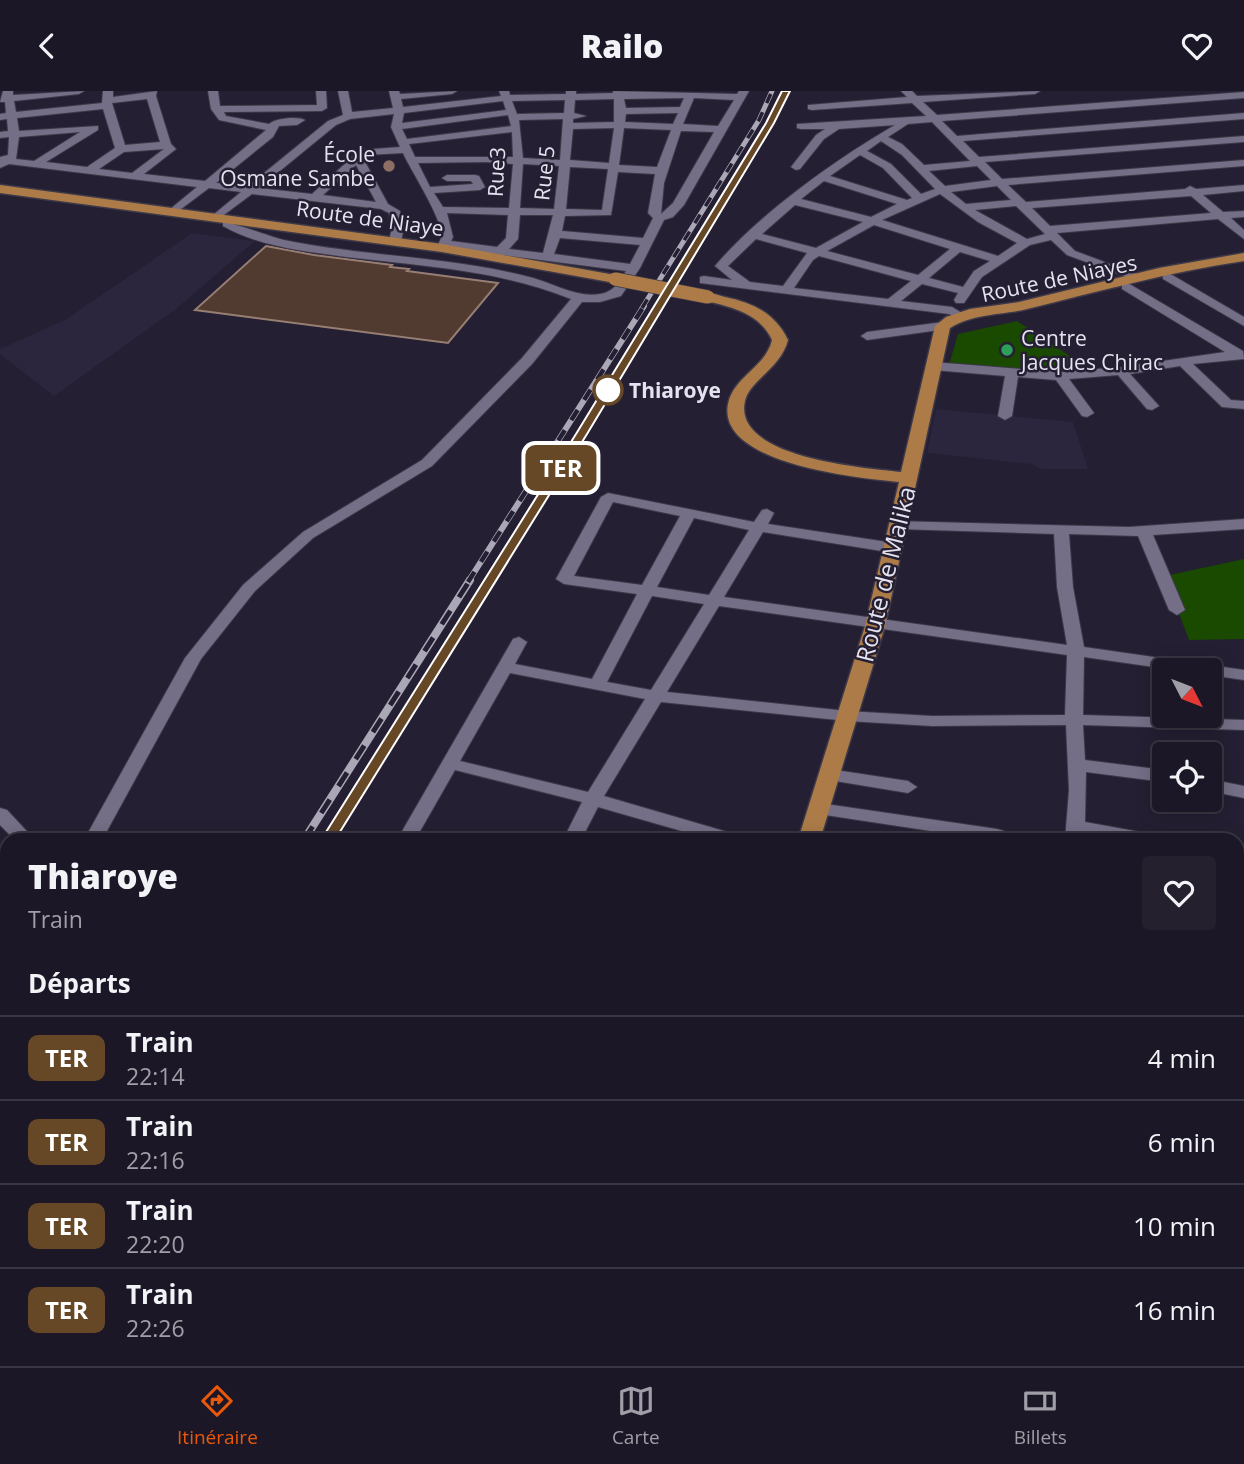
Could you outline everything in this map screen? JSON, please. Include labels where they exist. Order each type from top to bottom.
[{"type":"main road","name":"Route de Niaye","points":[[0,189],[407,248],[445,248]]},
{"type":"main road","name":"Route de Niaye","points":[[0,194],[170,214]]},
{"type":"main road","name":"Route de Niaye","points":[[222,221],[445,248]]},
{"type":"main road","points":[[445,248],[708,297],[756,312],[774,326],[780,340],[774,356],[747,386],[736,403],[738,421],[752,439],[776,453],[815,465],[908,478]]},
{"type":"main road","name":"Route de Niayes","points":[[952,318],[1006,315],[1133,281],[1244,259]]},
{"type":"main road","name":"Route de Niayes","points":[[1133,281],[1244,259]]},
{"type":"main road","name":"Route de Malika","points":[[811,833],[876,623],[933,366],[952,318]]},
{"type":"street","points":[[2,162],[13,156],[13,134],[5,116],[5,96],[79,91]]},
{"type":"street","points":[[222,91],[213,91],[216,109],[226,120],[272,128]]},
{"type":"street","points":[[299,114],[324,107],[321,91]]},
{"type":"street","points":[[344,91],[348,116]]},
{"type":"street","points":[[452,91],[395,94],[399,112],[396,127],[440,211],[447,237],[445,248],[500,251],[634,268]]},
{"type":"street","points":[[906,91],[1019,205],[1074,256],[1133,281],[1241,357]]},
{"type":"street","points":[[812,107],[1035,91]]},
{"type":"street","points":[[5,116],[151,94],[166,145],[170,147],[169,151],[134,176]]},
{"type":"street","name":"Rue 5","points":[[547,257],[552,250],[560,212],[571,94]]},
{"type":"street","points":[[440,211],[513,209],[607,213],[620,117],[617,94]]},
{"type":"street","points":[[659,218],[654,213],[654,205],[662,171],[693,94]]},
{"type":"street","points":[[743,94],[678,205],[669,215],[659,218],[634,268],[617,293],[610,296],[578,297],[557,288],[515,277],[289,244],[245,234],[222,221],[249,191],[332,123],[348,116],[399,112],[506,95],[743,94]]},
{"type":"street","name":"Rue3","points":[[500,251],[512,239],[519,162],[514,119],[506,95]]},
{"type":"street","points":[[800,126],[836,127],[1090,103],[1244,95]]},
{"type":"street","points":[[108,99],[121,149]]},
{"type":"street","points":[[1090,103],[1244,236]]},
{"type":"street","points":[[216,109],[299,114],[332,123]]},
{"type":"street","points":[[396,127],[514,119],[569,121],[685,110]]},
{"type":"street","points":[[170,214],[269,135],[275,123],[297,123],[299,114]]},
{"type":"street","points":[[953,139],[1244,116]]},
{"type":"street","points":[[620,117],[678,127],[721,129]]},
{"type":"street","points":[[36,164],[111,118]]},
{"type":"street","points":[[408,151],[514,119]]},
{"type":"street","points":[[746,285],[721,266],[752,235],[794,201],[880,137],[909,121]]},
{"type":"street","points":[[796,167],[820,137],[836,127]]},
{"type":"street","points":[[0,135],[94,128]]},
{"type":"street","points":[[880,137],[904,149],[919,169],[964,208],[1002,233],[1026,243]]},
{"type":"street","points":[[919,169],[1244,139]]},
{"type":"street","points":[[89,171],[121,149],[166,145]]},
{"type":"street","points":[[314,198],[363,150],[408,151],[519,162],[662,171]]},
{"type":"street","points":[[363,150],[384,206]]},
{"type":"street","points":[[860,151],[887,166],[918,197]]},
{"type":"street","points":[[2,162],[384,206],[394,211],[397,232],[395,241]]},
{"type":"street","points":[[786,291],[809,257],[818,251],[918,197],[942,190],[1244,163]]},
{"type":"street","points":[[428,190],[480,187],[475,178],[447,178]]},
{"type":"street","points":[[824,178],[906,203]]},
{"type":"street","points":[[964,208],[1244,188]]},
{"type":"street","points":[[794,201],[872,221],[1000,260]]},
{"type":"street","points":[[866,336],[952,318],[978,274],[1026,243],[1049,233],[1244,214]]},
{"type":"street","points":[[555,234],[647,242]]},
{"type":"street","points":[[752,235],[967,292]]},
{"type":"street","points":[[890,304],[960,247]]},
{"type":"street","points":[[1167,276],[1244,322]]},
{"type":"street","points":[[704,280],[890,304],[952,318]]},
{"type":"street","points":[[97,833],[193,658],[249,588],[308,535],[427,463],[527,361],[558,326],[578,297]]},
{"type":"street","points":[[933,366],[1060,376],[1241,357]]},
{"type":"street","points":[[1184,363],[1227,404],[1244,405]]},
{"type":"street","points":[[1121,371],[1152,406]]},
{"type":"street","points":[[1005,415],[1012,374]]},
{"type":"street","points":[[1060,376],[1087,414]]},
{"type":"street","points":[[894,548],[763,520],[689,513],[608,497],[564,577],[567,581],[1076,649],[1244,675]]},
{"type":"street","points":[[596,686],[689,513]]},
{"type":"street","points":[[576,833],[593,799],[763,520]]},
{"type":"street","points":[[898,524],[1062,531],[1144,531],[1244,524]]},
{"type":"street","points":[[1062,531],[1065,587],[1076,649],[1073,675],[1078,765],[1075,833]]},
{"type":"street","points":[[1144,531],[1177,610]]},
{"type":"street","points":[[410,833],[519,642]]},
{"type":"street","points":[[504,667],[656,696],[847,716],[932,721],[1075,720],[1244,725]]},
{"type":"street","points":[[449,764],[593,799],[710,833]]},
{"type":"street","points":[[1078,765],[1152,774]]},
{"type":"street","points":[[829,775],[908,787]]},
{"type":"street","points":[[1222,788],[1244,792]]},
{"type":"street","points":[[819,809],[983,833]]},
{"type":"street","points":[[0,814],[19,833]]},
{"type":"shaded area","points":[[192,233],[255,241],[176,309],[54,396],[0,354],[0,349],[65,320]]},
{"type":"shaded area","points":[[936,409],[1073,422],[1088,469],[1041,469],[1031,464],[927,453]]},
{"type":"green space","name":"Centre Jacques Chirac","points":[[1017,321],[1088,368],[1042,372],[949,365],[958,334]]},
{"type":"green space","points":[[1244,559],[1244,639],[1189,640],[1165,576]]},
{"type":"building","points":[[266,246],[392,265],[390,267],[409,269],[407,271],[498,283],[448,343],[195,310]]},
{"type":"railway","points":[[642,308],[759,120],[772,91]]},
{"type":"railway","points":[[658,308],[770,123],[786,91]]},
{"type":"railway","points":[[468,582],[644,306]]},
{"type":"railway","points":[[490,582],[659,306]]},
{"type":"railway","points":[[308,833],[470,580]]},
{"type":"railway","points":[[332,833],[491,580]]},
{"type":"train","name":"TER","points":[[332,833],[581,434],[770,123],[786,91]]},
{"type":"place","name":"École Osmane Sambe","points":[[389,166]]},
{"type":"place","name":"Centre Jacques Chirac","points":[[1007,350]]},
{"type":"place","name":"Thiaroye","points":[[608,390]]}]
